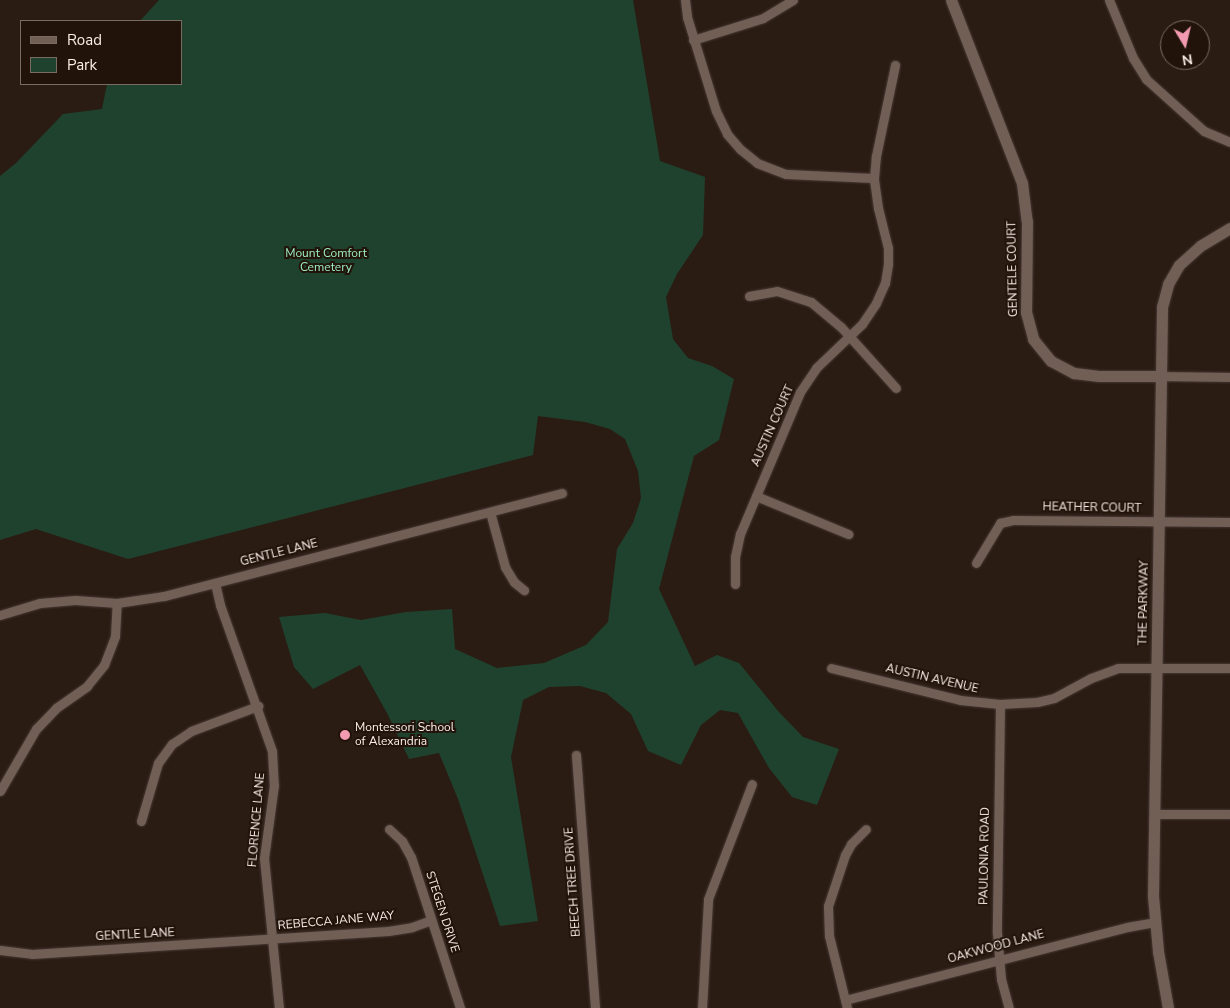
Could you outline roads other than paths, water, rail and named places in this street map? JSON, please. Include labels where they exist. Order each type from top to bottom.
[{"type":"street","points":[[686,0],[687,17],[693,40],[720,123],[733,142],[748,157],[767,168],[786,174],[874,178]]},
{"type":"street","points":[[693,40],[763,18],[793,0]]},
{"type":"street","name":"GENTELE COURT","points":[[951,0],[1022,183],[1027,221],[1026,312],[1033,339],[1051,361],[1074,373],[1099,376],[1230,377]]},
{"type":"street","points":[[1109,0],[1133,58],[1146,79],[1204,131],[1230,142]]},
{"type":"street","name":"AUSTIN COURT","points":[[735,584],[737,546],[800,392],[816,368],[862,324],[876,303],[886,277],[888,248],[878,208],[874,178],[876,156],[895,65]]},
{"type":"street","name":"THE PARKWAY","points":[[1168,1008],[1155,922],[1154,814],[1162,307],[1168,284],[1179,266],[1192,253],[1230,228]]},
{"type":"street","points":[[749,296],[777,291],[801,297],[820,308],[849,336],[896,388]]},
{"type":"street","name":"GENTLE LANE","points":[[0,615],[19,608],[62,601],[117,603],[156,597],[562,493]]},
{"type":"street","points":[[756,496],[848,534]]},
{"type":"street","points":[[490,512],[505,567],[514,582],[524,590]]},
{"type":"street","name":"HEATHER COURT","points":[[976,563],[1000,523],[1013,520],[1230,522]]},
{"type":"street","name":"FLORENCE LANE","points":[[215,583],[220,605],[270,740],[274,765],[264,858],[279,1008]]},
{"type":"street","points":[[0,791],[36,729],[56,708],[87,686],[104,664],[115,636],[117,603]]},
{"type":"street","name":"AUSTIN AVENUE","points":[[831,668],[960,700],[1000,704],[1037,702],[1054,698],[1090,678],[1118,668],[1230,668]]},
{"type":"street","name":"PAULONIA ROAD","points":[[1000,704],[997,933],[1001,978],[1008,1008]]},
{"type":"street","points":[[141,821],[158,763],[172,744],[191,731],[258,706]]},
{"type":"street","name":"BEECH TREE DRIVE","points":[[576,754],[596,1008]]},
{"type":"street","points":[[702,1008],[708,899],[752,784]]},
{"type":"street","points":[[1154,814],[1230,814]]},
{"type":"street","points":[[846,1004],[829,936],[828,906],[845,855],[851,844],[866,829]]},
{"type":"street","name":"STEGEN DRIVE","points":[[389,830],[402,841],[409,852],[460,1008]]},
{"type":"street","name":"REBECCA JANE WAY","points":[[272,939],[388,931],[412,927],[432,920]]},
{"type":"street","name":"OAKWOOD LANE","points":[[846,1004],[999,959],[1127,926],[1155,922]]},
{"type":"street","name":"GENTLE LANE","points":[[0,950],[32,954],[272,939]]},
{"type":"place","name":"Montessori School of Alexandria","points":[[345,735]]},
{"type":"park label","name":"Mount Comfort Cemetery","points":[[326,261]]}]
